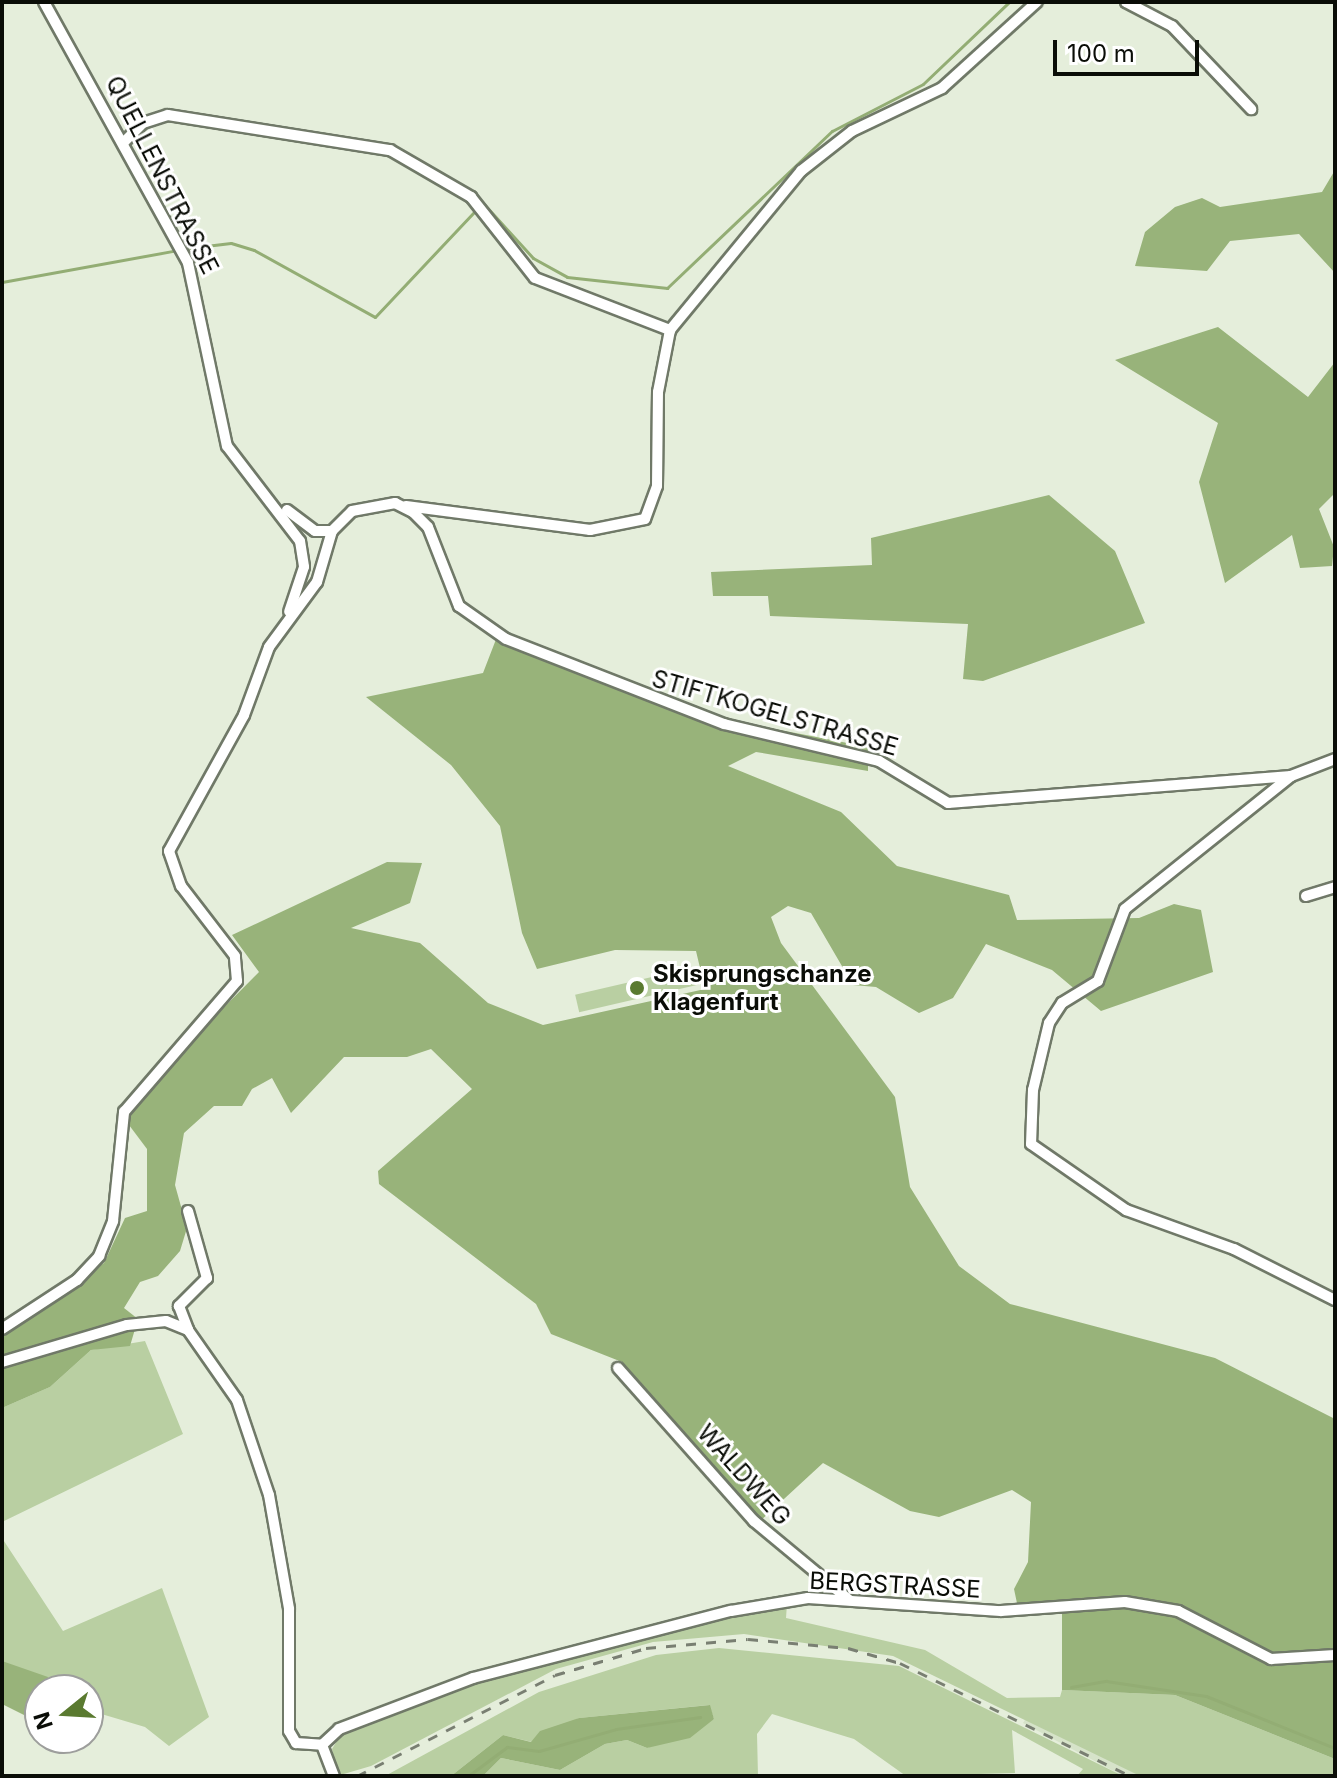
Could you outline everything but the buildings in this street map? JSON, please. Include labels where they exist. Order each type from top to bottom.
[{"type":"street","name":"QUELLENSTRASSE","points":[[44,2],[125,141],[188,263],[227,446],[275,502],[304,557],[286,617]]},
{"type":"street","points":[[2,1329],[77,1280],[99,1256],[113,1221],[124,1112],[237,981],[229,945],[181,886],[169,851],[244,715],[286,617],[317,582],[332,531],[367,505],[404,506],[576,529],[640,523],[657,486],[663,351],[670,330],[801,171],[852,131],[942,88],[1037,2]]},
{"type":"street","points":[[1126,2],[1172,26],[1251,109]]},
{"type":"street","points":[[125,141],[143,123],[168,115],[390,150],[471,197],[535,278],[651,326],[670,330]]},
{"type":"street","points":[[651,326],[663,351]]},
{"type":"street","name":"QUELLENSTRASSE","points":[[275,502],[315,531],[332,531]]},
{"type":"street","name":"STIFTKOGELSTRASSE","points":[[404,506],[428,527],[459,606],[506,639],[724,724],[879,761],[948,803],[1291,776],[1335,759]]},
{"type":"street","name":"STIFTKOGELSTRASSE","points":[[1291,776],[1125,909],[1106,969],[1049,1023],[1030,1119],[1031,1144],[1126,1210],[1234,1249],[1335,1300]]},
{"type":"street","points":[[1306,896],[1335,887]]},
{"type":"street","points":[[2,1362],[166,1321],[207,1278],[188,1211]]},
{"type":"street","points":[[179,1306],[188,1330],[237,1400],[269,1495],[289,1609],[289,1731],[296,1743],[322,1745],[334,1776]]},
{"type":"street","points":[[166,1321],[188,1330]]},
{"type":"street","name":"WALDWEG","points":[[618,1368],[769,1537],[849,1600]]},
{"type":"street","name":"BERGSTRASSE","points":[[322,1745],[339,1729],[488,1674],[731,1611],[849,1600],[940,1611],[1158,1606],[1271,1659],[1335,1655]]},
{"type":"shaded area","points":[[1026,1718],[1140,1776],[1123,1776],[1023,1723]]},
{"type":"green space","points":[[1335,170],[1335,273],[1299,234],[1230,241],[1207,271],[1135,266],[1145,232],[1175,207],[1202,198],[1220,207],[1322,192]]},
{"type":"green space","points":[[1218,327],[1308,397],[1335,362],[1335,493],[1319,509],[1334,547],[1332,566],[1300,568],[1292,535],[1225,583],[1199,482],[1218,423],[1115,360]]},
{"type":"green space","points":[[1049,495],[1115,551],[1145,623],[983,681],[963,679],[968,624],[770,616],[768,596],[713,596],[711,572],[872,565],[871,538]]},
{"type":"green space","points":[[500,629],[713,717],[868,747],[868,771],[756,752],[728,766],[841,812],[897,866],[1009,895],[1017,920],[1139,918],[1174,904],[1201,910],[1213,972],[1101,1011],[1052,970],[986,944],[953,998],[919,1013],[876,987],[853,985],[811,913],[788,906],[771,917],[781,943],[895,1097],[910,1187],[959,1266],[1010,1304],[1215,1358],[1335,1419],[1335,1759],[1175,1695],[1062,1690],[1062,1606],[1018,1608],[1014,1589],[1028,1562],[1031,1502],[1012,1490],[939,1517],[910,1511],[823,1463],[759,1522],[622,1362],[551,1334],[536,1304],[379,1184],[378,1171],[472,1089],[431,1049],[407,1057],[344,1057],[291,1113],[272,1078],[252,1089],[242,1106],[214,1106],[184,1133],[175,1185],[187,1228],[180,1251],[158,1276],[140,1282],[124,1308],[138,1319],[130,1346],[91,1350],[50,1387],[2,1408],[2,1334],[104,1263],[125,1218],[147,1211],[147,1149],[126,1121],[143,1089],[259,972],[232,935],[387,862],[422,863],[410,903],[351,928],[420,943],[488,1003],[543,1025],[705,989],[696,951],[615,950],[537,969],[522,933],[500,826],[451,765],[366,697],[483,673]]},
{"type":"green space","name":"Skisprungschanze Klagenfurt","points":[[695,967],[699,985],[579,1012],[575,995]]},
{"type":"green space","points":[[145,1341],[183,1434],[2,1522],[2,1408],[50,1387],[91,1350]]},
{"type":"green space","points":[[2,1538],[63,1631],[162,1588],[209,1717],[169,1746],[145,1727],[104,1715],[104,1674],[24,1674],[24,1679],[2,1668]]},
{"type":"green space","points":[[787,1604],[786,1618],[925,1650],[1007,1698],[1060,1697],[1062,1690],[1175,1695],[1335,1759],[1335,1776],[1140,1776],[893,1656],[744,1634],[653,1642],[556,1669],[371,1766],[337,1776],[332,1749],[343,1731],[470,1682]]},
{"type":"green space","points":[[719,1648],[899,1666],[1123,1776],[1077,1776],[1083,1769],[1012,1730],[1015,1773],[906,1776],[854,1739],[772,1714],[757,1734],[758,1776],[483,1776],[501,1758],[560,1770],[605,1744],[627,1740],[647,1748],[714,1719],[709,1705],[579,1718],[532,1742],[503,1735],[451,1776],[385,1776],[539,1692],[656,1655]]},
{"type":"green space","points":[[2,1661],[39,1674],[24,1674],[24,1715],[2,1704]]},
{"type":"green space","points":[[710,1705],[714,1719],[690,1738],[647,1748],[627,1740],[605,1744],[560,1770],[501,1758],[483,1776],[451,1776],[503,1735],[531,1742],[540,1731],[579,1718]]},
{"type":"waterway","points":[[483,203],[533,258],[567,277],[667,288],[832,131],[923,84],[1009,2]]},
{"type":"waterway","points":[[189,248],[231,243],[254,250],[375,317],[474,212]]},
{"type":"waterway","points":[[2,282],[173,251]]},
{"type":"waterway","points":[[1071,1687],[1106,1681],[1206,1696],[1335,1748]]},
{"type":"waterway","points":[[468,1776],[507,1747],[539,1751],[616,1729],[700,1717]]},
{"type":"railway","points":[[357,1776],[555,1675],[646,1648],[748,1639],[848,1648],[900,1663],[1131,1776]]},
{"type":"place","name":"Skisprungschanze Klagenfurt","points":[[637,988]]}]
